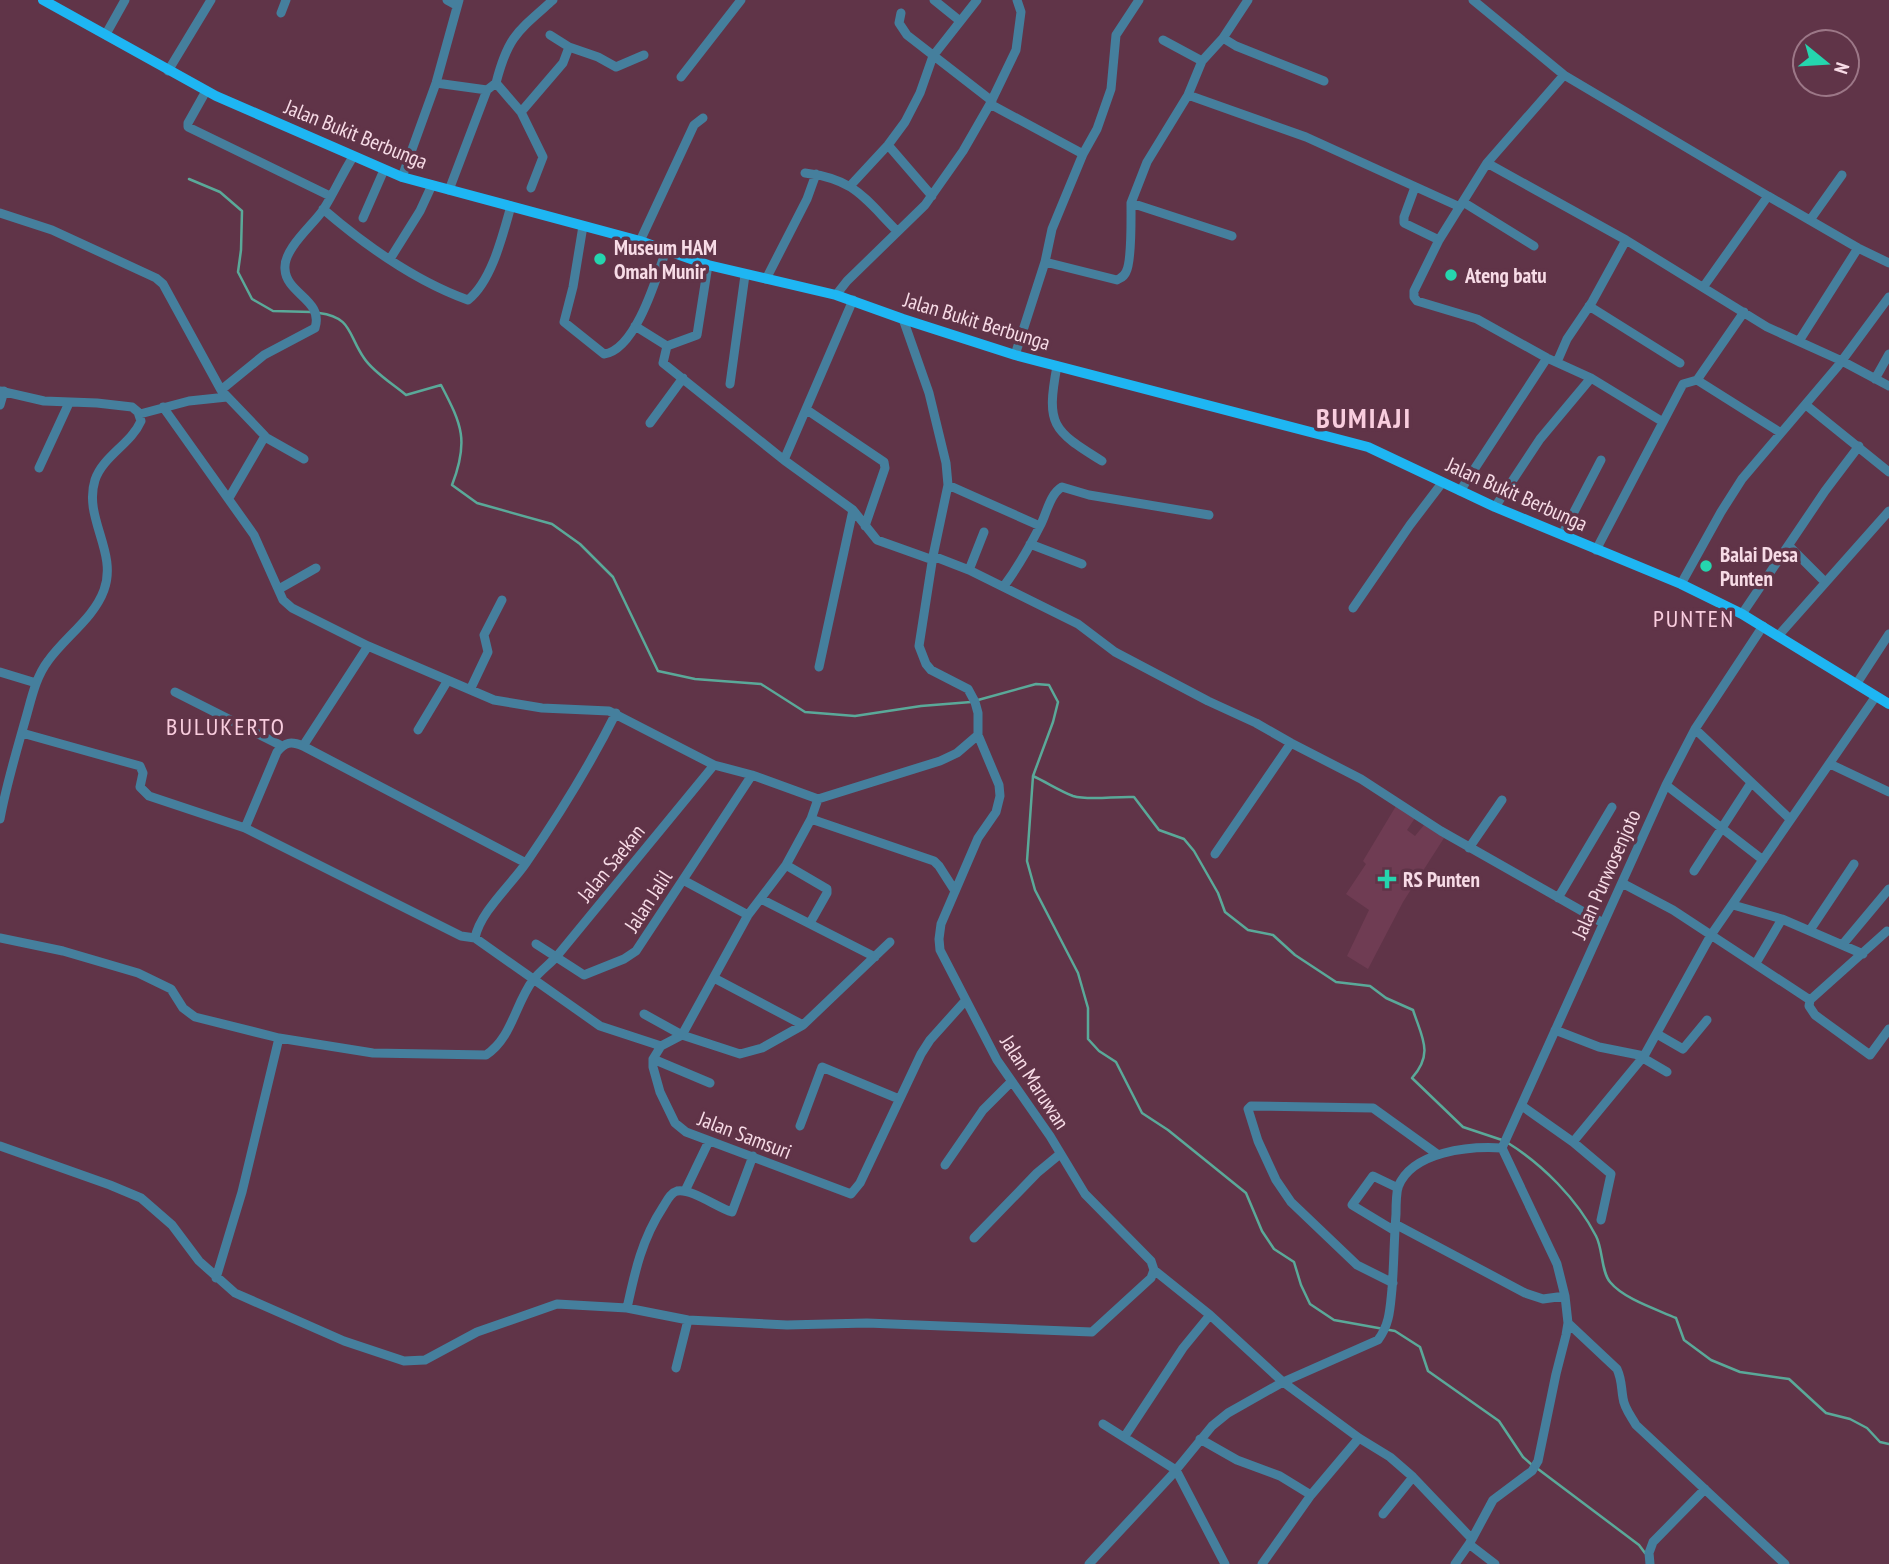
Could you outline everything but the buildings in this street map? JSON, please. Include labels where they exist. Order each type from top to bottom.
[{"type":"main road","name":"Jalan Bukit Berbunga","points":[[43,0],[206,91],[402,177],[640,241],[708,265],[836,295],[1015,355],[1352,441],[1495,507],[1681,584],[1779,635],[1889,704]]},
{"type":"street","points":[[106,34],[125,0]]},
{"type":"street","points":[[168,71],[211,0]]},
{"type":"street","points":[[281,13],[286,0]]},
{"type":"street","points":[[402,177],[436,83],[458,2],[447,0]]},
{"type":"street","points":[[449,190],[487,90],[496,83],[502,61],[514,35],[553,0]]},
{"type":"street","points":[[681,77],[741,0]]},
{"type":"street","points":[[934,0],[960,21]]},
{"type":"street","points":[[850,186],[888,145],[916,102],[933,56],[977,0]]},
{"type":"street","points":[[836,295],[846,281],[932,196],[963,151],[1013,58],[1018,42],[1021,12],[1017,0]]},
{"type":"street","points":[[1473,0],[1564,75],[1768,196],[1889,263]]},
{"type":"street","points":[[1015,355],[1045,262],[1052,229],[1083,154],[1097,129],[1111,89],[1116,35],[1136,1]]},
{"type":"street","points":[[1045,262],[1117,280],[1122,277],[1129,266],[1131,203],[1147,162],[1188,95],[1202,61],[1223,38],[1244,1]]},
{"type":"street","points":[[901,13],[899,23],[903,29],[991,102],[1083,154]]},
{"type":"street","points":[[550,35],[569,47],[598,57],[616,67],[644,55]]},
{"type":"street","points":[[1223,38],[1236,46],[1324,81]]},
{"type":"street","points":[[1163,40],[1202,61]]},
{"type":"street","points":[[521,112],[557,72],[569,47]]},
{"type":"street","points":[[1564,75],[1487,163],[1439,240],[1414,291],[1415,299],[1477,319],[1591,378],[1663,422]]},
{"type":"street","points":[[436,83],[487,90]]},
{"type":"street","points":[[496,83],[521,112],[544,159],[531,188]]},
{"type":"street","points":[[206,91],[188,127],[330,195]]},
{"type":"street","points":[[1188,95],[1306,138],[1461,205],[1534,246]]},
{"type":"street","points":[[640,241],[694,125],[703,118]]},
{"type":"street","points":[[888,145],[932,196]]},
{"type":"street","points":[[140,414],[224,393],[264,355],[314,330],[316,312],[288,278],[286,261],[296,243],[323,209],[352,157]]},
{"type":"street","points":[[1487,163],[1626,240],[1767,327],[1889,386]]},
{"type":"street","points":[[363,218],[384,170]]},
{"type":"street","points":[[766,279],[807,199],[811,173],[831,176],[850,186],[897,231]]},
{"type":"street","points":[[1810,220],[1842,175]]},
{"type":"street","points":[[390,259],[421,211],[432,185]]},
{"type":"street","points":[[1415,187],[1404,223],[1439,240]]},
{"type":"street","points":[[1704,286],[1768,196]]},
{"type":"street","points":[[1131,203],[1232,236]]},
{"type":"street","points":[[323,209],[345,228],[405,270],[469,300],[486,275],[498,250],[511,206]]},
{"type":"street","points":[[0,214],[52,230],[156,278],[163,284],[224,393],[265,437],[304,460]]},
{"type":"street","points":[[583,226],[564,323],[606,354],[625,341],[635,326],[666,250]]},
{"type":"street","points":[[1461,491],[1589,306],[1626,240]]},
{"type":"street","points":[[1799,341],[1858,248]]},
{"type":"street","points":[[667,346],[697,335],[708,265]]},
{"type":"street","points":[[730,384],[745,275]]},
{"type":"street","points":[[1681,584],[1742,479],[1842,361],[1889,296]]},
{"type":"street","points":[[784,460],[853,300]]},
{"type":"street","points":[[1589,306],[1680,363]]},
{"type":"street","points":[[1697,380],[1744,312]]},
{"type":"street","points":[[903,319],[929,393],[946,463],[948,485],[933,558]]},
{"type":"street","points":[[635,326],[667,346]]},
{"type":"street","points":[[667,346],[663,363],[784,460],[853,510],[877,540],[969,569],[1078,624],[1115,652],[1361,779],[1469,848],[1604,923]]},
{"type":"street","points":[[1875,379],[1889,354]]},
{"type":"street","points":[[1057,366],[1051,399],[1053,418],[1064,434],[1101,461]]},
{"type":"street","points":[[650,423],[684,378]]},
{"type":"street","points":[[1495,507],[1539,439],[1591,378]]},
{"type":"street","points":[[1596,550],[1679,388],[1687,382],[1697,380],[1782,433]]},
{"type":"street","points":[[0,405],[2,391],[44,401],[132,407],[140,414]]},
{"type":"street","points":[[39,468],[69,403]]},
{"type":"street","points":[[1806,405],[1889,472]]},
{"type":"street","points":[[163,407],[254,535],[283,600],[292,608],[368,646],[502,703],[542,708],[596,709],[616,713],[714,765],[752,775],[818,799],[940,761],[957,753],[978,735]]},
{"type":"street","points":[[807,411],[884,462],[885,468],[865,526]]},
{"type":"street","points":[[0,819],[37,683],[48,661],[74,633],[103,594],[108,579],[109,560],[93,503],[95,481],[102,467],[139,425],[140,414]]},
{"type":"street","points":[[229,498],[265,437]]},
{"type":"street","points":[[1742,614],[1825,491],[1859,446]]},
{"type":"street","points":[[1562,536],[1601,460]]},
{"type":"street","points":[[1353,608],[1442,483]]},
{"type":"street","points":[[948,485],[1040,526]]},
{"type":"street","points":[[1004,586],[1016,570],[1055,493],[1062,486],[1089,495],[1209,515]]},
{"type":"street","points":[[819,667],[853,510]]},
{"type":"street","points":[[1779,635],[1889,511]]},
{"type":"street","points":[[969,569],[984,532]]},
{"type":"street","points":[[1030,544],[1082,564]]},
{"type":"street","points":[[1789,546],[1825,582]]},
{"type":"street","name":"Jalan Maruwan","points":[[933,558],[918,641],[921,653],[931,670],[972,694],[978,713],[978,735],[999,785],[999,803],[978,838],[941,925],[940,950],[965,1001],[1012,1082],[1085,1194],[1147,1257],[1154,1270],[1210,1315],[1283,1382],[1413,1476],[1470,1542],[1495,1564]]},
{"type":"street","points":[[279,589],[316,568]]},
{"type":"street","points":[[470,690],[488,652],[484,635],[502,600]]},
{"type":"street","name":"Jalan Purwosenjoto","points":[[1505,1143],[1666,785],[1696,729],[1763,626]]},
{"type":"street","points":[[1857,682],[1889,634]]},
{"type":"street","points":[[303,746],[368,646]]},
{"type":"street","points":[[0,672],[37,683]]},
{"type":"street","points":[[418,730],[448,680]]},
{"type":"street","points":[[174,692],[282,746]]},
{"type":"street","points":[[1573,1142],[1644,1057],[1711,935],[1876,696]]},
{"type":"street","points":[[475,938],[479,924],[526,863],[593,757],[616,713]]},
{"type":"street","points":[[1696,729],[1790,819]]},
{"type":"street","points":[[22,733],[140,766],[143,773],[140,787],[149,796],[246,828],[461,936],[475,938],[601,1027],[661,1046]]},
{"type":"street","points":[[246,828],[260,790],[282,746],[290,742],[303,746],[526,863]]},
{"type":"street","points":[[1215,854],[1291,744]]},
{"type":"street","points":[[1830,764],[1889,792]]},
{"type":"street","name":"Jalan Saekan","points":[[0,938],[63,951],[138,973],[171,989],[183,1008],[195,1017],[279,1038],[373,1053],[486,1055],[501,1042],[533,980],[558,956],[714,765]]},
{"type":"street","name":"Jalan Jalil","points":[[536,944],[584,975],[631,955],[640,946],[752,775]]},
{"type":"street","points":[[1694,871],[1751,783]]},
{"type":"street","points":[[1666,785],[1763,860]]},
{"type":"street","points":[[710,1083],[653,1059],[661,1046],[682,1035],[748,915],[786,865],[811,819],[818,799]]},
{"type":"street","points":[[1469,848],[1502,800]]},
{"type":"street","points":[[1558,898],[1612,807]]},
{"type":"street","points":[[811,819],[930,860],[939,866],[955,891]]},
{"type":"street","points":[[1810,930],[1854,864]]},
{"type":"street","points":[[786,865],[827,889],[810,923]]},
{"type":"street","points":[[683,880],[748,915]]},
{"type":"street","points":[[1622,883],[1673,910],[1810,1000]]},
{"type":"street","points":[[1843,944],[1889,889]]},
{"type":"street","points":[[761,899],[875,957]]},
{"type":"street","points":[[1733,905],[1782,919],[1863,954]]},
{"type":"street","points":[[1756,963],[1782,919]]},
{"type":"street","points":[[1888,931],[1810,1000],[1810,1011],[1870,1055],[1889,1029]]},
{"type":"street","points":[[644,1014],[682,1035],[740,1054],[762,1048],[803,1025],[890,943]]},
{"type":"street","points":[[714,978],[803,1025]]},
{"type":"street","name":"Jalan Samsuri","points":[[653,1059],[660,1092],[675,1123],[686,1132],[851,1194],[860,1182],[930,1040],[965,1001]]},
{"type":"street","points":[[1657,1034],[1683,1049],[1707,1020]]},
{"type":"street","points":[[1555,1030],[1599,1046],[1644,1057],[1667,1072]]},
{"type":"street","points":[[216,1278],[242,1192],[279,1038]]},
{"type":"street","points":[[800,1126],[822,1067],[899,1099]]},
{"type":"street","points":[[945,1165],[983,1110],[1012,1082]]},
{"type":"street","points":[[1392,1283],[1357,1265],[1291,1202],[1258,1141],[1248,1109],[1251,1105],[1373,1108],[1437,1154]]},
{"type":"street","points":[[1522,1107],[1573,1142],[1612,1176],[1601,1220]]},
{"type":"street","points":[[685,1191],[709,1141]]},
{"type":"street","points":[[1089,1564],[1176,1470],[1200,1439],[1227,1413],[1283,1382],[1378,1340],[1389,1317],[1398,1188],[1404,1176],[1437,1154],[1505,1143],[1557,1264],[1568,1323],[1538,1461],[1532,1471],[1493,1500],[1455,1564]]},
{"type":"street","points":[[0,1146],[141,1198],[172,1225],[200,1261],[235,1293],[310,1327],[384,1355],[413,1362],[432,1357],[477,1332],[557,1304],[627,1308],[688,1320],[788,1325],[867,1322],[1089,1332],[1100,1327],[1151,1278],[1154,1270]]},
{"type":"street","points":[[974,1238],[1037,1173],[1060,1154]]},
{"type":"street","points":[[627,1308],[641,1247],[673,1192],[685,1191],[732,1212],[753,1156]]},
{"type":"street","points":[[1398,1188],[1373,1177],[1352,1205],[1525,1293],[1543,1299],[1565,1296]]},
{"type":"street","points":[[1125,1436],[1183,1348],[1210,1315]]},
{"type":"street","points":[[676,1368],[688,1320]]},
{"type":"street","points":[[1568,1323],[1618,1369],[1622,1379],[1622,1398],[1636,1425],[1785,1564]]},
{"type":"street","points":[[1103,1424],[1176,1470],[1225,1564]]},
{"type":"street","points":[[1262,1564],[1311,1495],[1359,1438]]},
{"type":"street","points":[[1200,1439],[1237,1460],[1280,1476],[1311,1495]]},
{"type":"street","points":[[1383,1514],[1413,1476]]},
{"type":"street","points":[[1650,1564],[1649,1553],[1653,1542],[1705,1489]]},
{"type":"shaded area","name":"RS Punten","points":[[1396,806],[1415,818],[1407,830],[1415,836],[1424,825],[1444,838],[1403,902],[1368,969],[1347,956],[1369,910],[1346,894],[1366,864],[1363,861]]},
{"type":"waterway","points":[[189,179],[220,192],[242,211],[238,272],[252,299],[273,311],[312,312]]},
{"type":"waterway","points":[[319,313],[338,318],[344,323],[368,363],[406,395],[441,385],[461,433],[462,445],[452,485],[477,503],[552,524],[580,544],[613,577],[658,671],[695,679],[761,684],[805,712],[855,716],[971,702]]},
{"type":"waterway","points":[[978,700],[1036,684],[1049,685],[1058,702],[1033,776],[1027,861],[1035,890],[1078,973],[1088,1008],[1088,1039],[1099,1051],[1116,1062],[1142,1113],[1168,1130],[1246,1193],[1262,1231],[1274,1249],[1294,1262],[1310,1304],[1334,1320],[1395,1331],[1420,1347],[1428,1371],[1499,1421],[1523,1457],[1532,1465]]},
{"type":"waterway","points":[[1033,776],[1079,797],[1134,797],[1159,830],[1184,839],[1218,893],[1225,912],[1248,930],[1273,935],[1295,955],[1336,982],[1370,986],[1386,998],[1413,1010],[1424,1053],[1423,1061],[1412,1078],[1463,1127],[1502,1140]]},
{"type":"waterway","points":[[1508,1143],[1546,1172],[1579,1209],[1596,1236],[1607,1277],[1623,1294],[1676,1318],[1684,1340],[1711,1360],[1740,1372],[1789,1379],[1826,1413],[1850,1419],[1867,1428],[1880,1442],[1889,1444]]},
{"type":"waterway","points":[[1538,1469],[1639,1545],[1645,1553]]},
{"type":"place","name":"Museum HAM Omah Munir","points":[[600,259]]},
{"type":"place","name":"Ateng batu","points":[[1451,275]]},
{"type":"place","name":"Balai Desa Punten","points":[[1706,566]]},
{"type":"place","name":"RS Punten","points":[[1387,879]]},
{"type":"district","name":"BUMIAJI","points":[[1364,417]]},
{"type":"district","name":"PUNTEN","points":[[1694,618]]},
{"type":"district","name":"BULUKERTO","points":[[226,726]]}]
